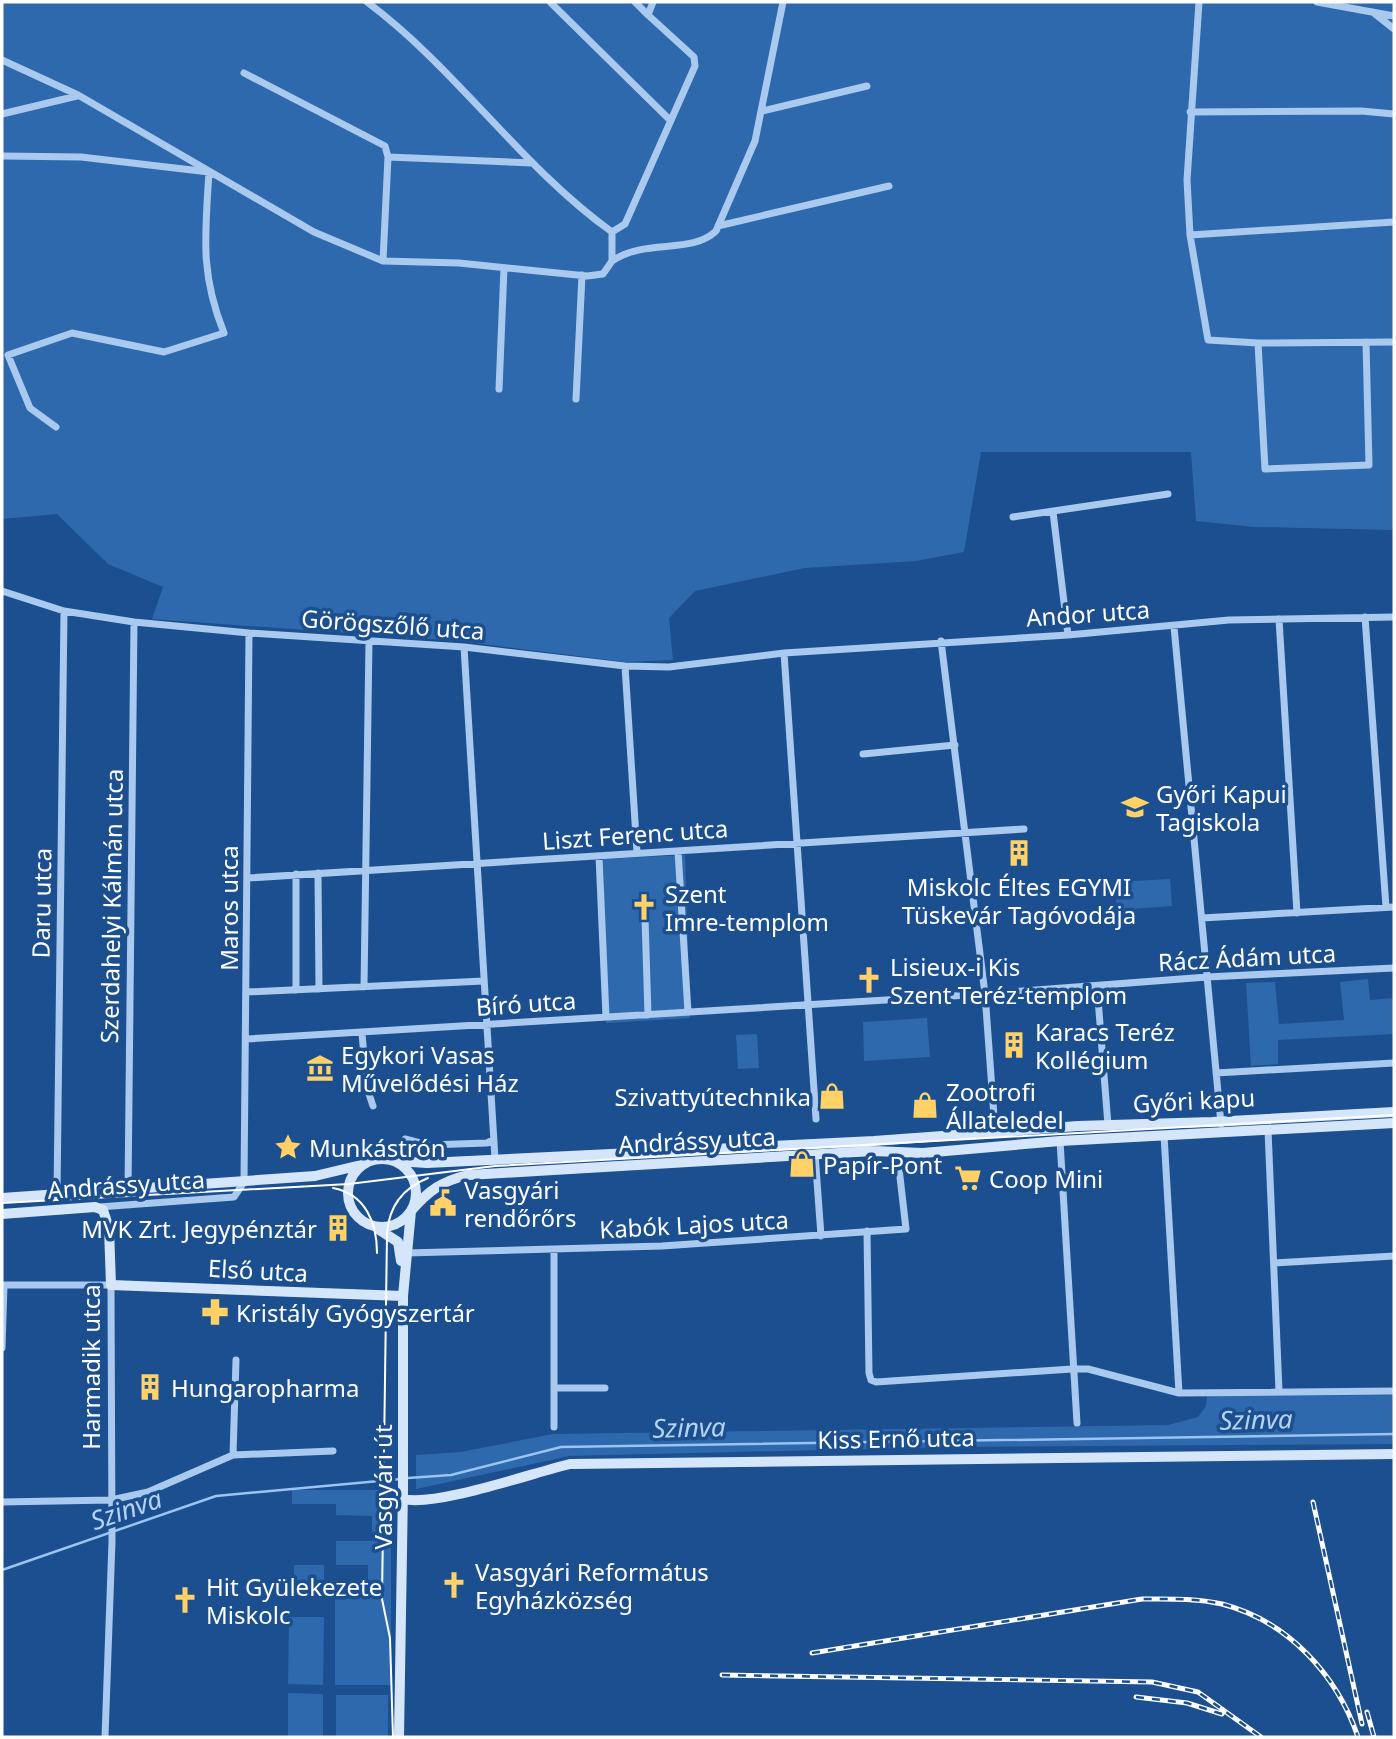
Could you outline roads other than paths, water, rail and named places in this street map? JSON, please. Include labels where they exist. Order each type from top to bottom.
[{"type":"street","points":[[367,2],[403,29],[572,203],[612,232]]},
{"type":"street","points":[[551,2],[670,120]]},
{"type":"street","points":[[612,232],[625,224],[695,66],[694,57],[635,2]]},
{"type":"street","points":[[648,15],[653,2]]},
{"type":"street","points":[[2,60],[78,95],[314,232],[383,261],[459,263],[582,275],[603,274],[612,261],[628,250],[705,241],[718,226],[755,141],[783,2]]},
{"type":"street","points":[[1199,2],[1187,180],[1190,235],[1208,340],[1258,343],[1394,342]]},
{"type":"street","points":[[1317,2],[1394,16]]},
{"type":"street","points":[[1371,11],[1394,29]]},
{"type":"street","points":[[244,73],[385,146],[388,158],[383,261]]},
{"type":"street","points":[[762,111],[867,86]]},
{"type":"street","points":[[2,114],[78,95]]},
{"type":"street","points":[[1190,113],[1361,111],[1394,114]]},
{"type":"street","points":[[2,156],[81,157],[209,172]]},
{"type":"street","points":[[388,158],[532,163]]},
{"type":"street","points":[[56,427],[30,408],[8,355],[72,333],[164,352],[224,333],[209,295],[204,244],[209,172]]},
{"type":"street","points":[[718,226],[889,186]]},
{"type":"street","points":[[1190,235],[1394,222]]},
{"type":"street","points":[[612,232],[612,261]]},
{"type":"street","points":[[499,389],[504,268]]},
{"type":"street","points":[[576,399],[582,275]]},
{"type":"street","points":[[1258,343],[1265,469],[1369,465],[1366,342]]},
{"type":"street","points":[[1013,517],[1168,494]]},
{"type":"street","points":[[1053,512],[1068,635]]},
{"type":"street","name":"Görögszőlő utca","points":[[2,591],[64,611],[134,622],[249,633],[464,647],[625,666],[669,667],[784,653]]},
{"type":"street","name":"Daru utca","points":[[57,1195],[64,611]]},
{"type":"street","points":[[1202,918],[1390,907],[1366,617]]},
{"type":"street","name":"Andor utca","points":[[784,653],[1068,635],[1228,620],[1394,617]]},
{"type":"street","points":[[1279,619],[1297,912]]},
{"type":"street","name":"Szerdahelyi Kálmán utca","points":[[128,1191],[134,622]]},
{"type":"street","points":[[1174,626],[1221,1127]]},
{"type":"street","name":"Maros utca","points":[[244,1182],[249,633]]},
{"type":"street","points":[[364,987],[369,641]]},
{"type":"street","points":[[941,641],[985,994],[995,1130]]},
{"type":"street","points":[[464,647],[493,1157]]},
{"type":"street","points":[[784,653],[816,1119]]},
{"type":"street","points":[[625,666],[637,853]]},
{"type":"street","points":[[863,754],[956,745]]},
{"type":"street","name":"Liszt Ferenc utca","points":[[248,877],[1024,829]]},
{"type":"street","points":[[678,850],[688,1012]]},
{"type":"street","points":[[599,856],[606,1017]]},
{"type":"street","points":[[318,873],[319,989]]},
{"type":"street","points":[[296,874],[296,990]]},
{"type":"street","points":[[645,918],[648,1015]]},
{"type":"street","name":"Rácz Ádám utca","points":[[808,1005],[1207,976],[1394,968]]},
{"type":"street","points":[[247,992],[484,981]]},
{"type":"street","points":[[1097,985],[1108,1125]]},
{"type":"street","name":"Bíró utca","points":[[247,1039],[808,1005]]},
{"type":"street","points":[[362,1034],[367,1088],[373,1106]]},
{"type":"street","points":[[1216,1073],[1394,1063]]},
{"type":"street","name":"Győri kapu","points":[[999,1148],[1394,1112]]},
{"type":"street","name":"Győri kapu","points":[[995,1130],[1108,1125],[1268,1130],[1394,1123]]},
{"type":"street","name":"Andrássy utca","points":[[396,1161],[428,1163],[493,1157],[874,1140],[995,1130]]},
{"type":"street","points":[[1268,1130],[1279,1391]]},
{"type":"street","points":[[1164,1135],[1179,1393]]},
{"type":"street","points":[[405,1139],[428,1145],[487,1143],[493,1140]]},
{"type":"street","points":[[1060,1141],[1077,1423]]},
{"type":"street","name":"Andrássy utca","points":[[411,1211],[433,1188],[446,1180],[468,1175],[815,1154],[897,1151],[923,1153],[999,1148]]},
{"type":"street","name":"Kabók Lajos utca","points":[[406,1253],[554,1251],[906,1229],[897,1151]]},
{"type":"street","points":[[815,1154],[821,1236]]},
{"type":"street","points":[[378,1158],[396,1161],[405,1167],[415,1184],[416,1198],[411,1211],[394,1225],[370,1224],[354,1212],[348,1198],[349,1184],[362,1165],[378,1158]]},
{"type":"street","name":"Andrássy utca","points":[[2,1198],[244,1182],[330,1174],[362,1165]]},
{"type":"street","name":"Andrássy utca","points":[[2,1214],[103,1210],[234,1198],[244,1182]]},
{"type":"street","points":[[103,1210],[116,1192]]},
{"type":"street","name":"Harmadik utca","points":[[103,1210],[111,1285],[112,1519],[105,1737]]},
{"type":"street","name":"Vasgyári út","points":[[399,1737],[403,1278],[411,1211]]},
{"type":"street","name":"Vasgyári út","points":[[370,1224],[398,1242],[403,1278]]},
{"type":"street","points":[[867,1231],[871,1380],[876,1382],[1088,1369],[1179,1393],[1394,1391]]},
{"type":"street","points":[[554,1251],[554,1427]]},
{"type":"street","points":[[1274,1263],[1394,1256]]},
{"type":"street","points":[[2,1348],[3,1285],[111,1285]]},
{"type":"street","name":"Első utca","points":[[111,1285],[403,1296]]},
{"type":"street","points":[[233,1455],[236,1360]]},
{"type":"street","points":[[554,1388],[605,1388]]},
{"type":"street","points":[[2,1502],[111,1500],[148,1492],[233,1455],[333,1451]]},
{"type":"street","name":"Kiss Ernő utca","points":[[403,1500],[419,1501],[470,1491],[570,1464],[1394,1454]]},
{"type":"waterway","name":"Szinva","points":[[408,1478],[451,1475],[561,1447],[1394,1434]]},
{"type":"waterway","name":"Szinva","points":[[2,1570],[216,1496],[401,1479]]},
{"type":"tram line","points":[[2,1203],[349,1184],[495,1166],[1394,1115]]},
{"type":"tram line","points":[[393,1737],[390,1638],[382,1599],[387,1233],[391,1215],[399,1199],[411,1187],[428,1178]]},
{"type":"tram line","points":[[333,1188],[353,1196],[367,1211],[375,1231],[377,1253]]},
{"type":"railway","points":[[1313,1502],[1362,1724]]},
{"type":"railway","points":[[812,1653],[1142,1599],[1212,1602],[1246,1612],[1268,1623],[1307,1654],[1337,1692],[1358,1737]]},
{"type":"railway","points":[[722,1675],[1152,1682],[1198,1692],[1261,1737]]},
{"type":"railway","points":[[1136,1697],[1187,1703],[1222,1714]]},
{"type":"railway","points":[[1367,1712],[1374,1737]]},
{"type":"place","name":"Győri Kapui Tagiskola","points":[[1135,807]]},
{"type":"place","name":"Miskolc Éltes EGYMI Tüskevár Tagóvodája","points":[[1019,853]]},
{"type":"place","name":"Szent Imre-templom","points":[[644,907]]},
{"type":"place","name":"Lisieux-i Kis Szent Teréz-templom","points":[[869,980]]},
{"type":"place","name":"Karacs Teréz Kollégium","points":[[1014,1045]]},
{"type":"place","name":"Egykori Vasas Művelődési Ház","points":[[320,1068]]},
{"type":"place","name":"Szivattyútechnika","points":[[832,1096]]},
{"type":"place","name":"Zootrofi Állateledel","points":[[925,1105]]},
{"type":"place","name":"Munkástrón","points":[[288,1147]]},
{"type":"place","name":"Papír-Pont","points":[[802,1164]]},
{"type":"place","name":"Coop Mini","points":[[968,1178]]},
{"type":"place","name":"Vasgyári rendőrőrs","points":[[443,1203]]},
{"type":"place","name":"MVK Zrt. Jegypénztár","points":[[338,1228]]},
{"type":"place","name":"Kristály Gyógyszertár","points":[[215,1312]]},
{"type":"place","name":"Hungaropharma","points":[[150,1387]]},
{"type":"place","name":"Vasgyári Református Egyházközség","points":[[454,1585]]},
{"type":"place","name":"Hit Gyülekezete Miskolc","points":[[185,1600]]}]
